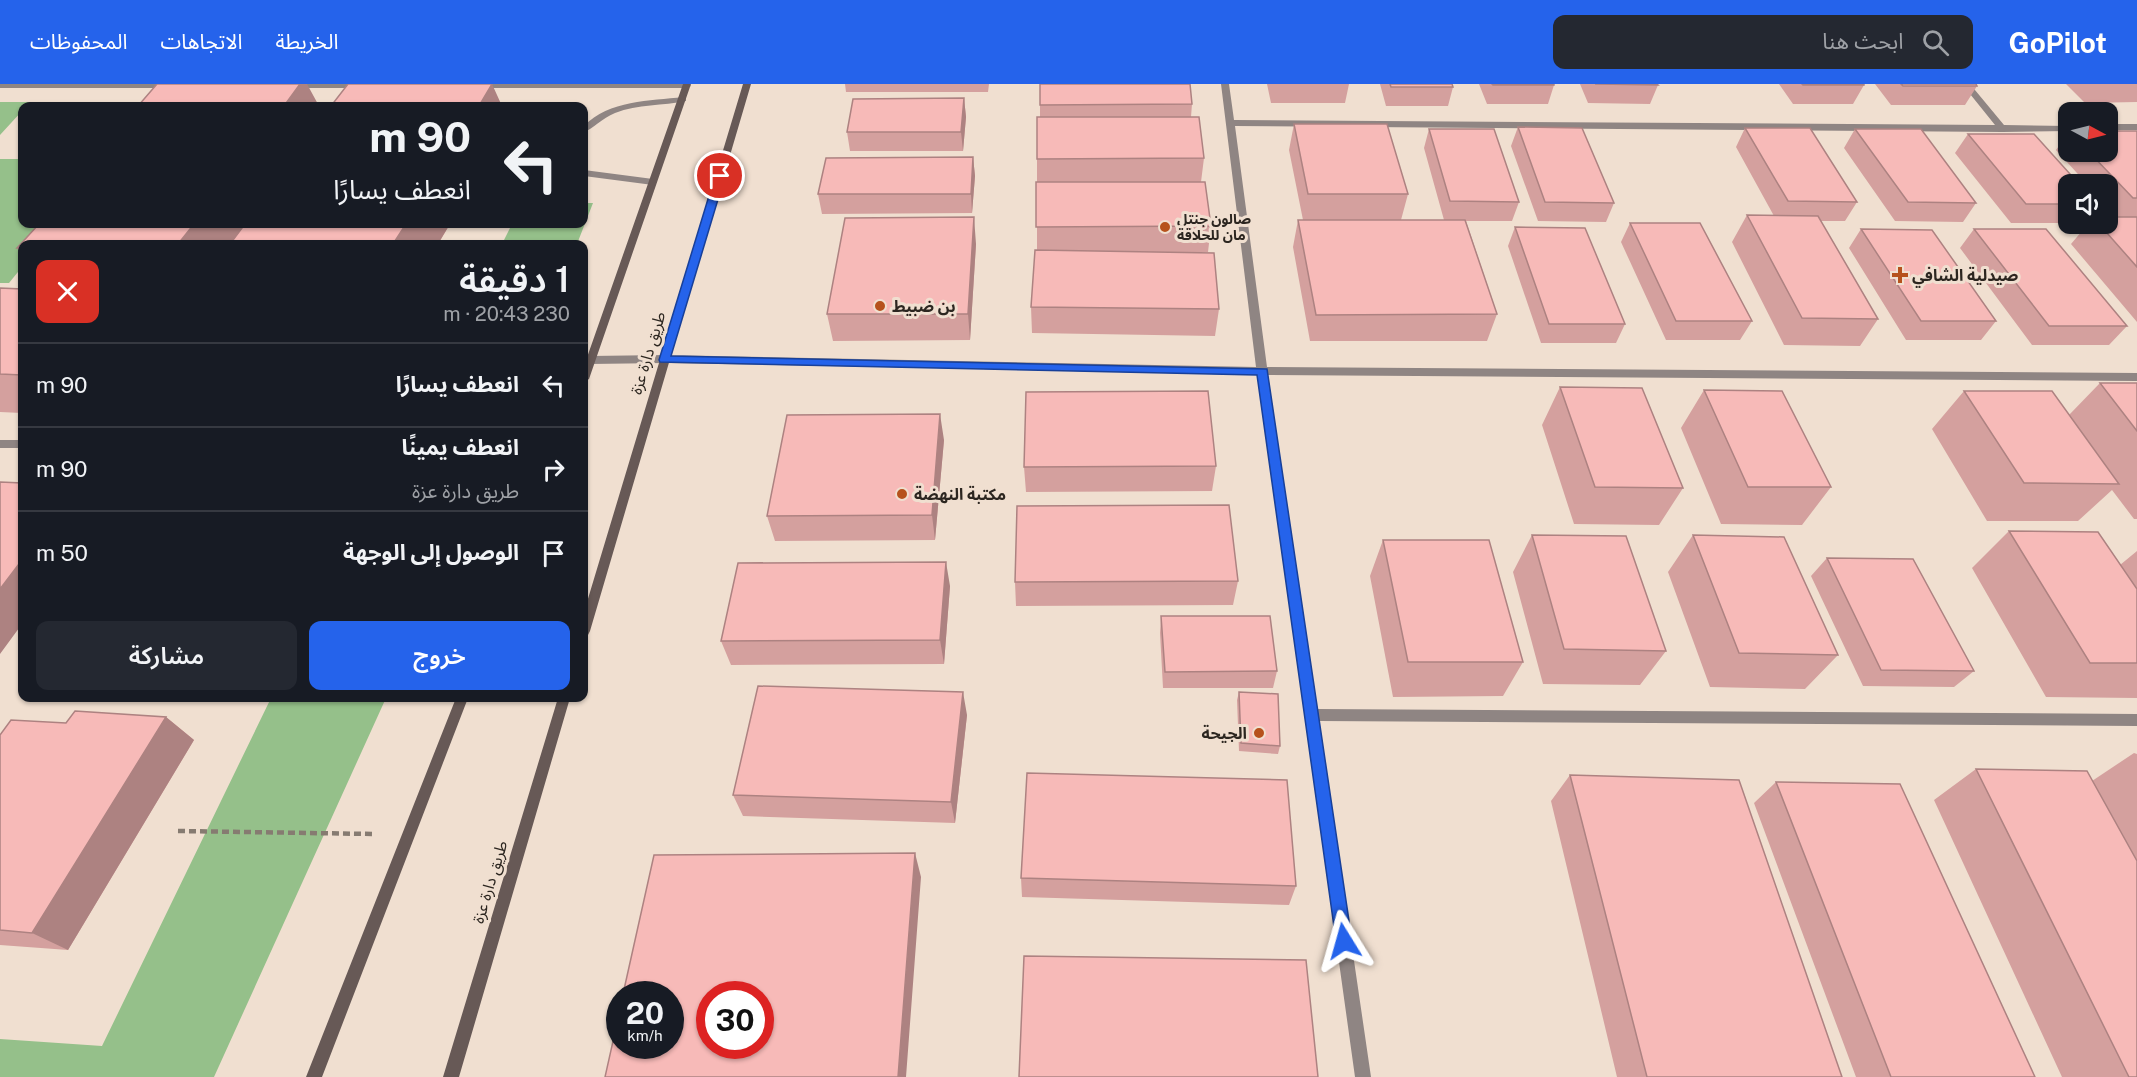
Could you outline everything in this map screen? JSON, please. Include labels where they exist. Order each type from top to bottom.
[{"type":"main road","name":"طريق دارة عزة","points":[[588,618],[747,84]]},
{"type":"main road","points":[[588,366],[687,85]]},
{"type":"main road","points":[[314,1077],[460,702]]},
{"type":"main road","name":"طريق دارة عزة","points":[[451,1077],[563,702]]},
{"type":"street","points":[[1225,84],[1263,371],[1363,1077]]},
{"type":"street","points":[[1966,84],[2003,129]]},
{"type":"street","points":[[474,86],[687,85]]},
{"type":"street","points":[[0,86],[178,86]]},
{"type":"street","points":[[284,86],[367,86]]},
{"type":"street","points":[[588,126],[609,112],[682,99]]},
{"type":"street","points":[[1230,123],[2058,128]]},
{"type":"street","points":[[2118,127],[2137,127]]},
{"type":"street","points":[[588,174],[653,182]]},
{"type":"street","points":[[590,360],[1263,371],[2137,377]]},
{"type":"street","points":[[0,444],[18,444]]},
{"type":"street","points":[[1313,715],[2137,720]]},
{"type":"path","points":[[178,831],[408,835]]},
{"type":"green space","points":[[0,102],[18,102],[18,115],[0,135]]},
{"type":"green space","points":[[0,159],[18,159],[18,228],[53,228],[30,240],[18,240],[18,272],[9,283],[0,283]]},
{"type":"green space","points":[[588,203],[593,203],[588,216]]},
{"type":"green space","points":[[510,228],[583,228],[579,240],[504,240]]},
{"type":"green space","points":[[269,702],[384,702],[214,1077],[0,1077],[0,1039],[102,1046]]},
{"type":"building","points":[[157,84],[300,84],[287,102],[141,102]]},
{"type":"building","points":[[348,84],[492,84],[481,102],[334,102]]},
{"type":"building","points":[[1040,84],[1190,84],[1192,104],[1040,105]]},
{"type":"building","points":[[1390,84],[1452,84],[1453,87],[1391,87]]},
{"type":"building","points":[[1554,84],[1554,85],[1493,85]]},
{"type":"building","points":[[1596,84],[1657,84],[1658,85]]},
{"type":"building","points":[[1864,84],[1864,85],[1803,85]]},
{"type":"building","points":[[1901,84],[1976,84],[1977,86],[1903,86]]},
{"type":"building","points":[[964,98],[961,132],[847,132],[853,99]]},
{"type":"building","points":[[1037,117],[1199,117],[1204,158],[1037,159]]},
{"type":"building","points":[[1294,124],[1387,124],[1408,194],[1308,194]]},
{"type":"building","points":[[1518,127],[1582,128],[1614,203],[1545,202]]},
{"type":"building","points":[[1745,128],[1810,128],[1857,202],[1788,201]]},
{"type":"building","points":[[1429,129],[1494,129],[1519,202],[1450,201]]},
{"type":"building","points":[[1855,129],[1921,129],[1976,203],[1908,202]]},
{"type":"building","points":[[2118,131],[2137,131],[2137,198],[2133,198],[2118,182],[2118,174],[2110,174],[2099,162],[2118,162]]},
{"type":"building","points":[[1968,134],[2034,134],[2070,174],[2058,174],[2058,204],[2026,204]]},
{"type":"building","points":[[973,157],[971,194],[818,194],[826,158]]},
{"type":"building","points":[[1036,182],[1205,182],[1211,226],[1036,227]]},
{"type":"building","points":[[1747,215],[1818,216],[1878,319],[1802,318]]},
{"type":"building","points":[[974,217],[968,314],[827,314],[845,218]]},
{"type":"building","points":[[2118,217],[2137,217],[2137,267],[2108,234],[2118,234]]},
{"type":"building","points":[[1298,220],[1465,220],[1497,314],[1316,315]]},
{"type":"building","points":[[1630,223],[1700,223],[1752,321],[1676,321]]},
{"type":"building","points":[[1515,227],[1585,228],[1625,324],[1549,324]]},
{"type":"building","points":[[35,228],[191,228],[181,240],[24,240]]},
{"type":"building","points":[[242,228],[403,228],[396,240],[233,240]]},
{"type":"building","points":[[1861,229],[1932,230],[1996,321],[1921,321]]},
{"type":"building","points":[[1974,229],[2046,229],[2127,326],[2049,326]]},
{"type":"building","points":[[1035,250],[1214,253],[1219,309],[1031,307]]},
{"type":"building","points":[[0,288],[18,289],[18,375],[0,374]]},
{"type":"building","points":[[2100,383],[2137,383],[2137,431]]},
{"type":"building","points":[[1560,387],[1642,388],[1683,488],[1595,487]]},
{"type":"building","points":[[1704,390],[1782,391],[1831,487],[1748,487]]},
{"type":"building","points":[[1208,391],[1216,466],[1024,467],[1026,392]]},
{"type":"building","points":[[1964,391],[2052,391],[2119,484],[2024,483]]},
{"type":"building","points":[[940,414],[932,515],[767,516],[787,415]]},
{"type":"building","points":[[0,482],[18,483],[18,565],[0,589]]},
{"type":"building","points":[[1229,505],[1238,581],[1015,582],[1017,506]]},
{"type":"building","points":[[2009,531],[2098,532],[2137,589],[2137,663],[2090,663]]},
{"type":"building","points":[[1532,535],[1626,536],[1666,651],[1564,649]]},
{"type":"building","points":[[1693,535],[1784,537],[1838,655],[1739,653]]},
{"type":"building","points":[[1383,540],[1489,540],[1523,662],[1408,662]]},
{"type":"building","points":[[1827,558],[1913,559],[1974,671],[1881,670]]},
{"type":"building","points":[[946,562],[940,640],[721,641],[738,563]]},
{"type":"building","points":[[1161,616],[1270,616],[1277,671],[1165,672]]},
{"type":"building","points":[[758,686],[963,692],[951,802],[733,795]]},
{"type":"building","points":[[1239,692],[1278,694],[1280,746],[1241,743]]},
{"type":"building","points":[[75,711],[166,717],[32,933],[0,930],[0,735],[11,720],[66,723]]},
{"type":"building","points":[[1976,769],[2087,771],[2137,861],[2137,1077],[2129,1077]]},
{"type":"building","points":[[1027,773],[1287,780],[1296,886],[1021,878]]},
{"type":"building","points":[[1570,775],[1739,780],[1842,1077],[1647,1077]]},
{"type":"building","points":[[1776,782],[1900,784],[2035,1077],[1891,1077]]},
{"type":"building","points":[[915,853],[898,1077],[605,1077],[609,1059],[684,1059],[684,981],[626,981],[654,855]]},
{"type":"building","points":[[1024,956],[1306,960],[1318,1077],[1019,1077]]},
{"type":"place","name":"صالون جنتل مان للحلاقة","points":[[1165,227]]},
{"type":"place","name":"صيدلية الشافي","points":[[1900,275]]},
{"type":"place","name":"بن ضبيط","points":[[880,306]]},
{"type":"place","name":"مكتبة النهضة","points":[[902,494]]},
{"type":"place","name":"الجيحة","points":[[1259,733]]},
{"type":"route","points":[[720,176],[664,360],[1263,371],[1344,941]]}]
